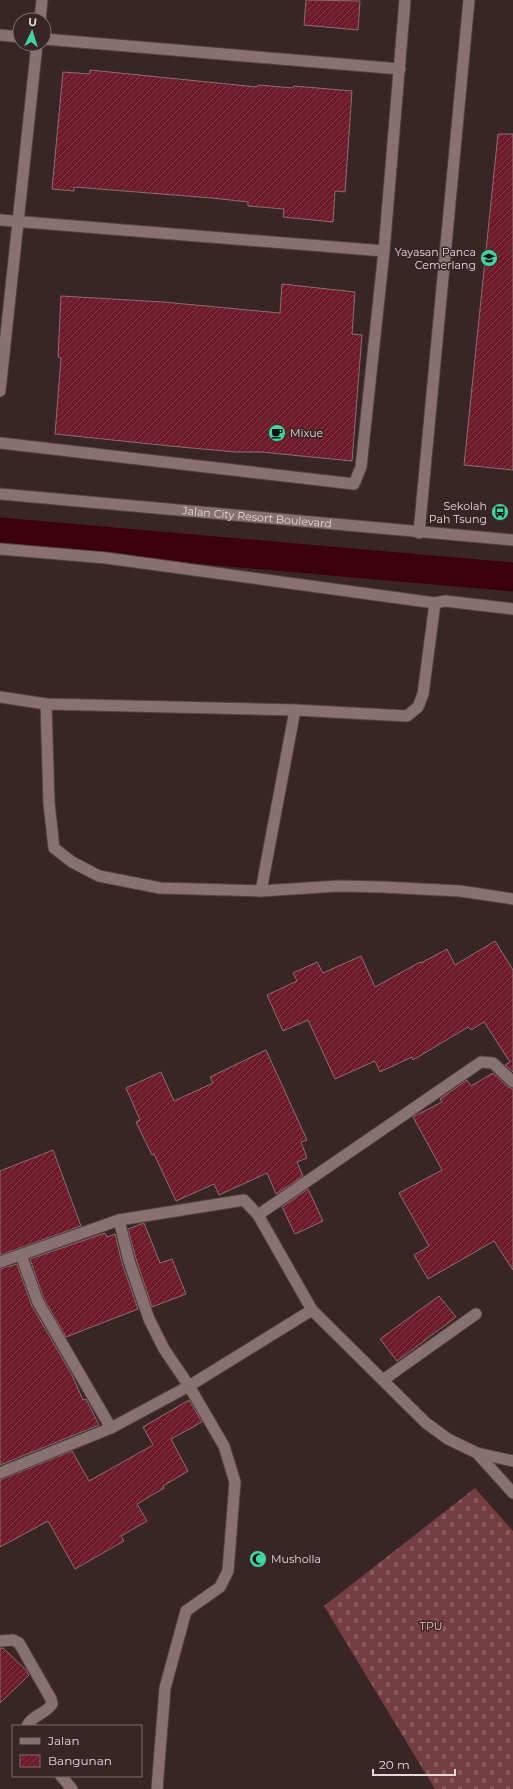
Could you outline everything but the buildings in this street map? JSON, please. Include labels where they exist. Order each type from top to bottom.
[{"type":"street","points":[[41,12],[42,0]]},
{"type":"street","points":[[0,443],[354,484],[361,467],[384,251],[405,0]]},
{"type":"street","points":[[419,533],[469,0]]},
{"type":"street","points":[[0,35],[12,36]]},
{"type":"street","points":[[52,40],[400,70]]},
{"type":"street","points":[[0,392],[36,52]]},
{"type":"street","points":[[0,220],[384,251]]},
{"type":"street","name":"Jalan City Resort Boulevard","points":[[0,494],[419,533],[513,540]]},
{"type":"street","points":[[0,549],[106,558],[435,603],[445,601],[513,608]]},
{"type":"street","points":[[0,697],[46,704],[295,710],[406,716],[418,707],[423,694],[435,603]]},
{"type":"street","points":[[46,704],[49,803],[54,848],[72,862],[99,876],[160,888],[261,891],[338,886],[383,887],[460,891],[513,899]]},
{"type":"street","points":[[261,891],[295,710]]},
{"type":"street","points":[[258,1215],[481,1062],[493,1063],[513,1082]]},
{"type":"street","points":[[0,1262],[119,1220],[244,1200],[258,1215],[312,1310],[426,1423],[448,1440],[477,1453],[513,1461]]},
{"type":"street","points":[[119,1220],[129,1261],[149,1319],[164,1349],[189,1386],[224,1446],[235,1482],[228,1571],[220,1587],[186,1611],[167,1680],[156,1789]]},
{"type":"street","points":[[20,1255],[38,1302],[110,1428]]},
{"type":"street","points":[[0,1473],[110,1428],[189,1386],[312,1310]]},
{"type":"street","points":[[383,1380],[476,1314]]},
{"type":"street","points":[[477,1453],[513,1493]]},
{"type":"street","points":[[0,1641],[13,1640],[19,1643],[51,1699],[52,1704],[49,1709],[30,1721],[28,1725]]},
{"type":"street","points":[[62,1777],[72,1789]]},
{"type":"green space","name":"TPU","points":[[475,1488],[513,1531],[513,1789],[435,1789],[324,1606]]},
{"type":"waterway","points":[[0,532],[513,577]]},
{"type":"place","name":"Yayasan Panca Cemerlang","points":[[489,258]]},
{"type":"place","name":"Mixue","points":[[277,433]]},
{"type":"place","name":"Sekolah Pah Tsung","points":[[500,512]]},
{"type":"place","name":"Musholla","points":[[258,1559]]}]
